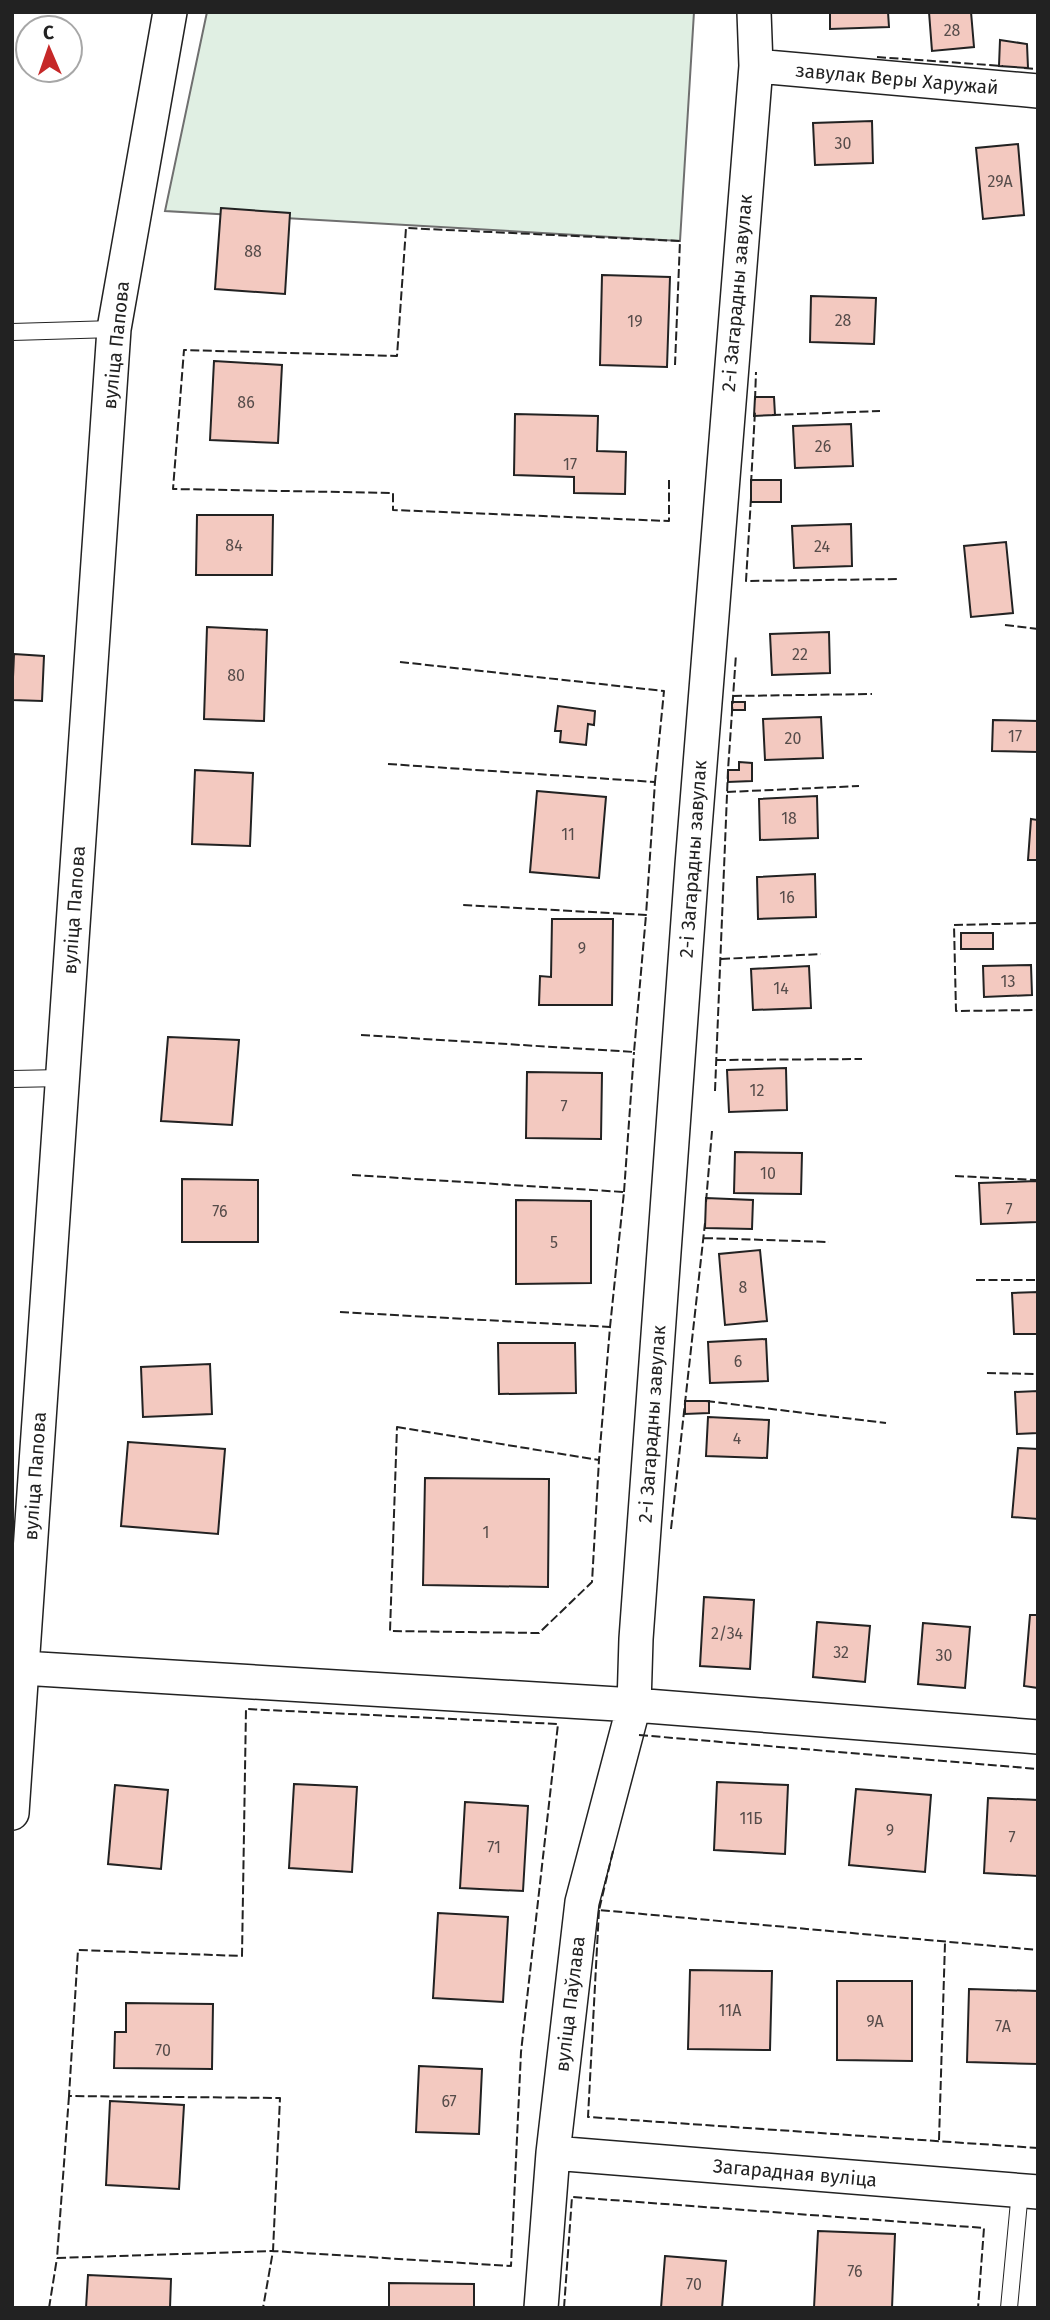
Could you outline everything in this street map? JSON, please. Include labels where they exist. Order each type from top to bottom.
[{"type":"street","name":"вуліца Папова","points":[[12,1813],[114,329],[170,12]]},
{"type":"street","name":"2-і Загарадны завулак","points":[[634,1705],[636,1639],[691,879],[755,66],[754,12]]},
{"type":"street","name":"завулак Веры Харужай","points":[[755,66],[1038,91]]},
{"type":"street","points":[[22,1668],[634,1705],[1038,1737]]},
{"type":"street","name":"вуліца Паўлава","points":[[541,2308],[553,2153],[582,1902],[634,1705]]},
{"type":"street","name":"Загарадная вуліца","points":[[553,2153],[1029,2191]]},
{"type":"lane","points":[[12,332],[114,329]]},
{"type":"lane","points":[[12,1079],[63,1078]]},
{"type":"lane","points":[[1009,2308],[1029,2191]]},
{"type":"green space","points":[[207,12],[694,12],[680,241],[165,211]]},
{"type":"building","points":[[830,12],[888,12],[889,27],[830,29]]},
{"type":"building","points":[[929,12],[971,12],[974,47],[932,51]]},
{"type":"building","points":[[1000,40],[1027,44],[1028,68],[999,66]]},
{"type":"building","points":[[872,121],[873,163],[815,165],[813,123]]},
{"type":"building","points":[[1018,144],[1024,215],[983,219],[976,148]]},
{"type":"building","points":[[221,208],[290,213],[285,294],[215,289]]},
{"type":"building","points":[[602,275],[670,277],[667,367],[600,365]]},
{"type":"building","points":[[811,296],[876,298],[874,344],[810,342]]},
{"type":"building","points":[[214,361],[282,365],[278,443],[210,440]]},
{"type":"building","points":[[755,397],[774,397],[775,415],[754,416]]},
{"type":"building","points":[[515,414],[598,416],[597,451],[626,452],[625,494],[574,493],[574,477],[514,475]]},
{"type":"building","points":[[851,424],[853,466],[795,468],[793,426]]},
{"type":"building","points":[[751,480],[781,480],[781,502],[751,502]]},
{"type":"building","points":[[197,515],[273,515],[272,575],[196,575]]},
{"type":"building","points":[[851,524],[852,566],[794,568],[792,526]]},
{"type":"building","points":[[1006,542],[1013,613],[971,617],[964,546]]},
{"type":"building","points":[[207,627],[267,630],[264,721],[204,719]]},
{"type":"building","points":[[829,632],[830,673],[772,675],[770,634]]},
{"type":"building","points":[[14,654],[44,656],[42,701],[12,700]]},
{"type":"building","points":[[732,702],[745,702],[745,710],[732,710]]},
{"type":"building","points":[[558,706],[595,711],[594,725],[588,724],[586,745],[560,742],[561,731],[555,731]]},
{"type":"building","points":[[821,717],[823,758],[765,760],[763,719]]},
{"type":"building","points":[[993,720],[1038,721],[1038,752],[992,751]]},
{"type":"building","points":[[739,762],[752,763],[752,781],[728,782],[728,770],[739,770]]},
{"type":"building","points":[[195,770],[253,773],[250,846],[192,844]]},
{"type":"building","points":[[537,791],[606,797],[599,878],[530,872]]},
{"type":"building","points":[[817,796],[818,838],[760,840],[759,799]]},
{"type":"building","points":[[1031,819],[1038,820],[1038,860],[1028,860]]},
{"type":"building","points":[[815,874],[816,917],[758,919],[757,877]]},
{"type":"building","points":[[552,919],[613,919],[612,1005],[539,1005],[540,976],[551,977]]},
{"type":"building","points":[[961,933],[993,933],[993,949],[961,949]]},
{"type":"building","points":[[1031,965],[1032,995],[984,997],[983,966]]},
{"type":"building","points":[[809,966],[811,1008],[753,1010],[751,969]]},
{"type":"building","points":[[168,1037],[239,1040],[232,1125],[161,1121]]},
{"type":"building","points":[[786,1068],[787,1110],[729,1112],[727,1070]]},
{"type":"building","points":[[527,1072],[602,1073],[601,1139],[526,1138]]},
{"type":"building","points":[[735,1152],[802,1153],[801,1194],[734,1193]]},
{"type":"building","points":[[182,1179],[258,1180],[258,1242],[182,1242]]},
{"type":"building","points":[[1037,1181],[1038,1222],[981,1224],[979,1183]]},
{"type":"building","points":[[706,1198],[753,1200],[752,1229],[705,1228]]},
{"type":"building","points":[[516,1200],[591,1201],[591,1283],[516,1284]]},
{"type":"building","points":[[760,1250],[767,1321],[725,1325],[719,1254]]},
{"type":"building","points":[[1038,1292],[1038,1334],[1014,1334],[1012,1293]]},
{"type":"building","points":[[766,1339],[768,1381],[710,1383],[708,1342]]},
{"type":"building","points":[[498,1343],[575,1343],[576,1393],[499,1394]]},
{"type":"building","points":[[210,1364],[212,1414],[143,1417],[141,1367]]},
{"type":"building","points":[[1038,1391],[1038,1433],[1017,1434],[1015,1392]]},
{"type":"building","points":[[685,1401],[709,1401],[709,1413],[685,1414]]},
{"type":"building","points":[[708,1417],[769,1420],[767,1458],[706,1456]]},
{"type":"building","points":[[128,1442],[225,1449],[218,1534],[121,1526]]},
{"type":"building","points":[[1018,1448],[1038,1449],[1038,1519],[1012,1517]]},
{"type":"building","points":[[425,1478],[549,1479],[548,1587],[423,1585]]},
{"type":"building","points":[[704,1597],[754,1600],[750,1669],[700,1666]]},
{"type":"building","points":[[1030,1615],[1038,1615],[1038,1688],[1024,1686]]},
{"type":"building","points":[[817,1622],[870,1626],[865,1682],[813,1677]]},
{"type":"building","points":[[923,1623],[970,1627],[965,1688],[918,1684]]},
{"type":"building","points":[[717,1782],[788,1785],[785,1854],[714,1850]]},
{"type":"building","points":[[294,1784],[357,1787],[352,1872],[289,1868]]},
{"type":"building","points":[[115,1785],[168,1790],[161,1869],[108,1864]]},
{"type":"building","points":[[856,1789],[931,1795],[925,1872],[849,1865]]},
{"type":"building","points":[[988,1798],[1038,1800],[1038,1876],[984,1873]]},
{"type":"building","points":[[465,1802],[528,1806],[523,1891],[460,1888]]},
{"type":"building","points":[[438,1913],[508,1917],[503,2002],[433,1998]]},
{"type":"building","points":[[690,1970],[772,1971],[770,2050],[688,2049]]},
{"type":"building","points":[[837,1981],[912,1981],[912,2061],[837,2060]]},
{"type":"building","points":[[969,1989],[1038,1991],[1038,2064],[967,2062]]},
{"type":"building","points":[[126,2003],[213,2004],[212,2069],[114,2068],[115,2032],[126,2032]]},
{"type":"building","points":[[419,2066],[482,2069],[479,2134],[416,2132]]},
{"type":"building","points":[[110,2101],[184,2105],[179,2189],[106,2185]]},
{"type":"building","points":[[818,2231],[895,2234],[892,2308],[814,2308]]},
{"type":"building","points":[[665,2256],[726,2261],[722,2308],[661,2308]]},
{"type":"building","points":[[88,2275],[171,2279],[170,2308],[86,2308]]},
{"type":"building","points":[[389,2283],[474,2284],[474,2308],[389,2308]]},
{"type":"fence","points":[[877,57],[1003,66]]},
{"type":"fence","points":[[1024,68],[1038,69]]},
{"type":"fence","points":[[669,480],[669,521],[393,510],[393,493],[173,489],[184,350],[397,356],[406,228],[680,241],[675,365]]},
{"type":"fence","points":[[755,400],[756,372]]},
{"type":"fence","points":[[751,484],[755,411]]},
{"type":"fence","points":[[772,415],[880,411]]},
{"type":"fence","points":[[751,498],[746,581],[900,579]]},
{"type":"fence","points":[[1005,625],[1038,629]]},
{"type":"fence","points":[[715,1091],[728,770],[736,654]]},
{"type":"fence","points":[[400,662],[664,691],[655,782]]},
{"type":"fence","points":[[733,696],[872,694]]},
{"type":"fence","points":[[388,764],[655,782],[646,915],[463,905]]},
{"type":"fence","points":[[727,792],[859,786]]},
{"type":"fence","points":[[361,1035],[634,1052],[646,915]]},
{"type":"fence","points":[[1038,923],[954,925],[956,1011],[1038,1010]]},
{"type":"fence","points":[[721,959],[821,954]]},
{"type":"fence","points":[[624,1192],[634,1052]]},
{"type":"fence","points":[[717,1060],[862,1059]]},
{"type":"fence","points":[[706,1202],[712,1131]]},
{"type":"fence","points":[[352,1175],[624,1192],[610,1327]]},
{"type":"fence","points":[[955,1176],[1036,1180]]},
{"type":"fence","points":[[671,1529],[705,1223]]},
{"type":"fence","points":[[704,1238],[829,1242]]},
{"type":"fence","points":[[976,1280],[1038,1280]]},
{"type":"fence","points":[[340,1312],[610,1327],[599,1460]]},
{"type":"fence","points":[[987,1373],[1038,1374]]},
{"type":"fence","points":[[706,1401],[886,1423]]},
{"type":"fence","points":[[397,1427],[599,1460],[592,1582],[539,1633],[390,1631],[397,1427]]},
{"type":"fence","points":[[69,2096],[57,2258],[273,2251],[511,2266],[521,2052],[558,1724],[246,1709],[242,1956],[78,1950],[69,2096],[280,2098],[273,2251],[263,2308]]},
{"type":"fence","points":[[639,1735],[1038,1769]]},
{"type":"fence","points":[[613,1851],[599,1910],[1038,1950]]},
{"type":"fence","points":[[599,1910],[588,2117],[1038,2148]]},
{"type":"fence","points":[[939,2140],[945,1943]]},
{"type":"fence","points":[[564,2308],[572,2197],[984,2228],[978,2308]]},
{"type":"fence","points":[[49,2308],[57,2258]]}]
